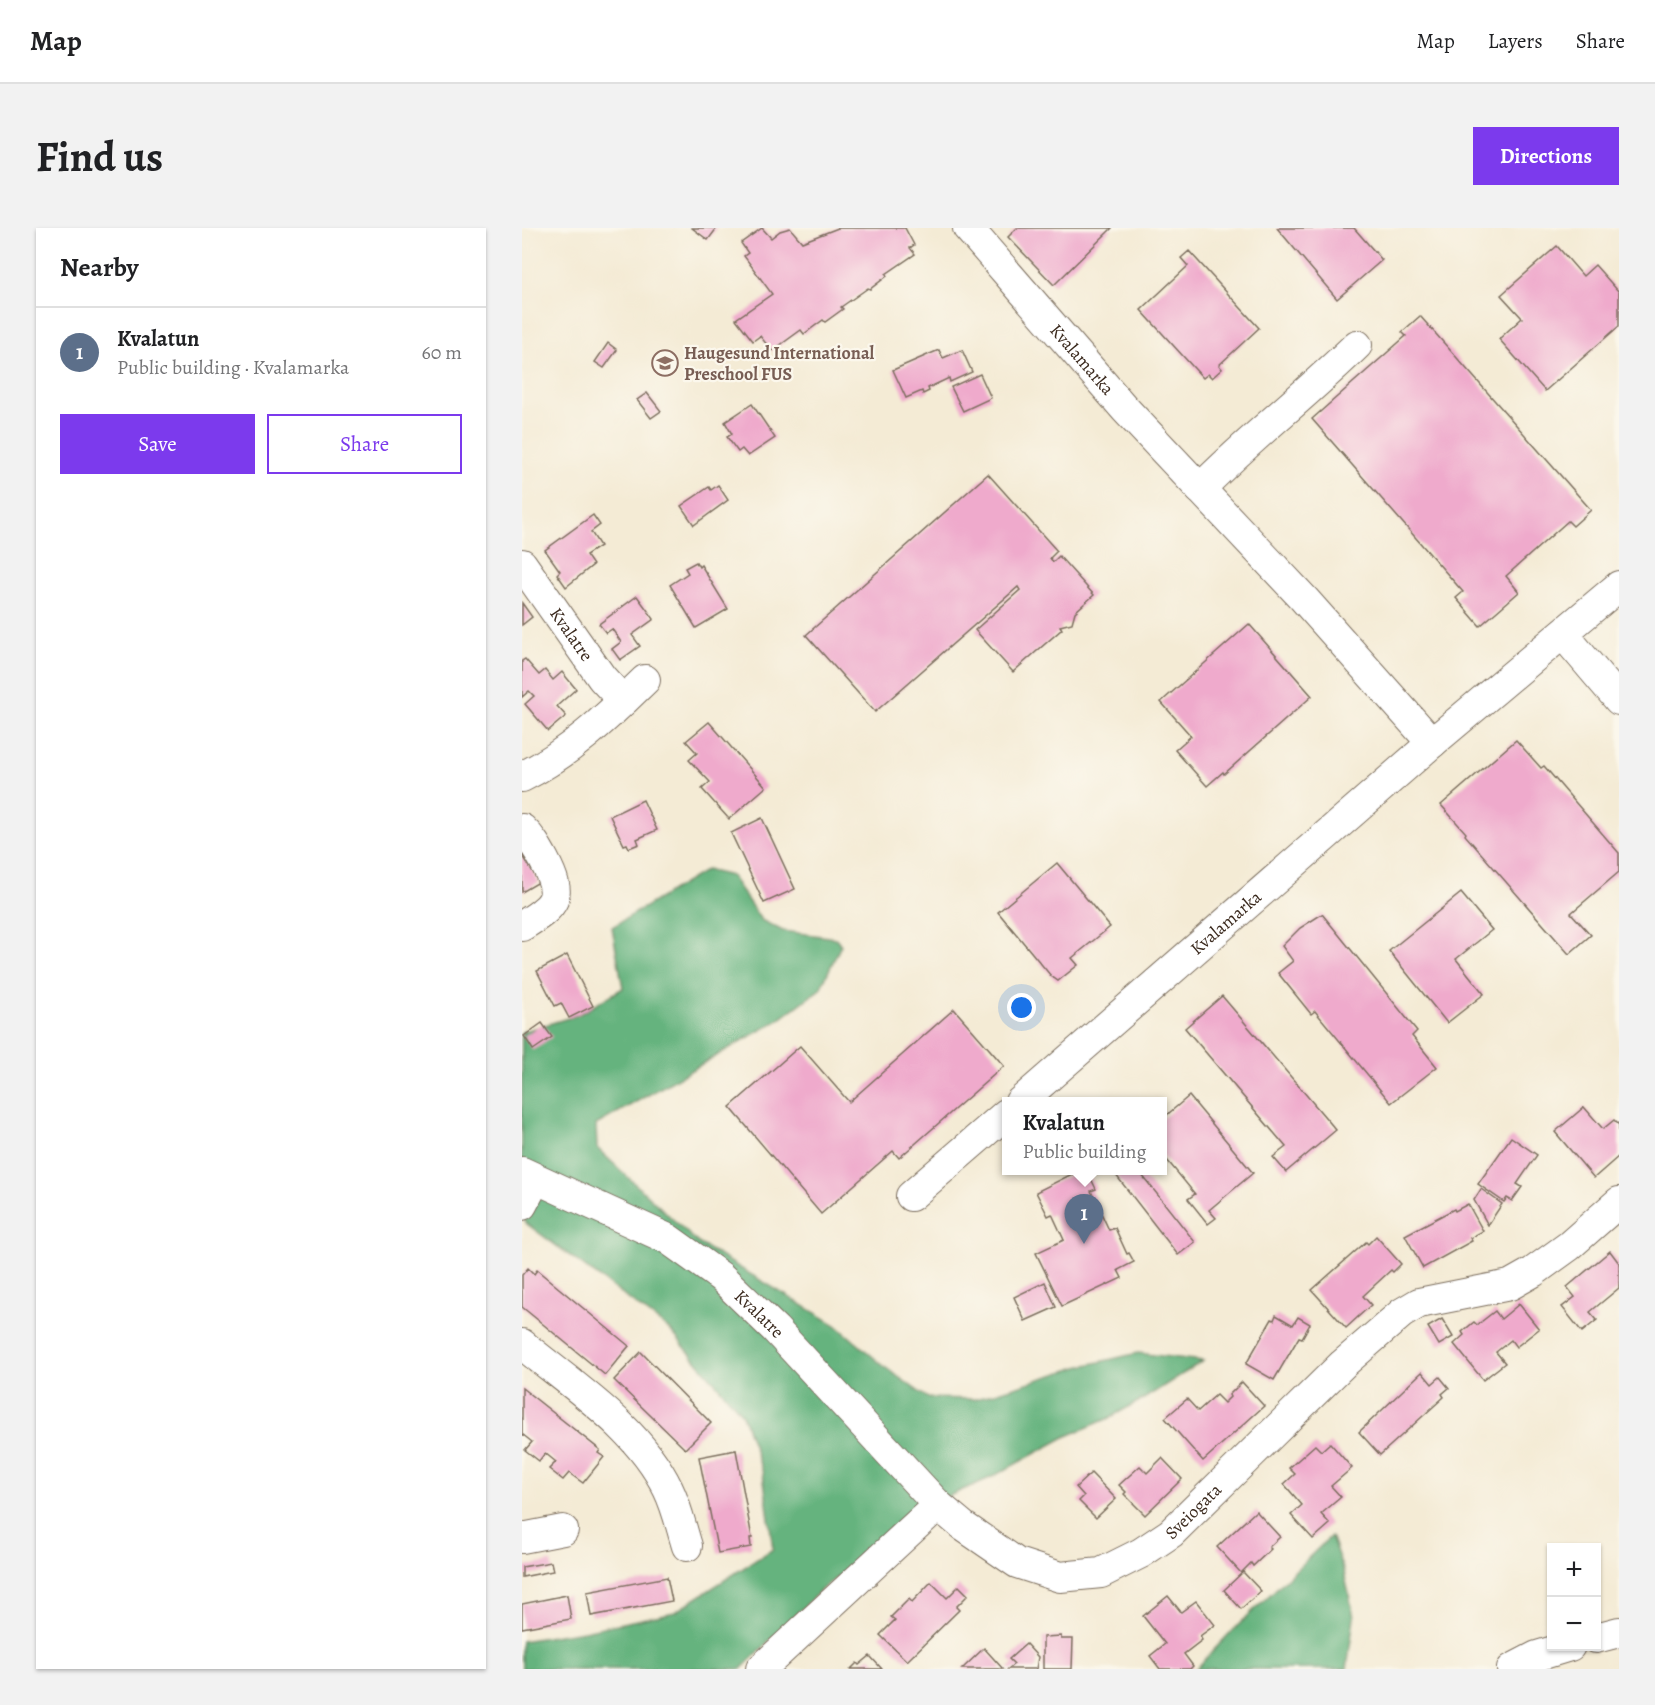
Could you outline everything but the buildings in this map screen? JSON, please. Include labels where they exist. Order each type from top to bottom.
[{"type":"street","name":"Kvalamarka","points":[[968,228],[1125,409],[1304,599],[1432,743]]},
{"type":"street","points":[[1200,489],[1231,458],[1329,373],[1357,345]]},
{"type":"street","name":"Kvalatre","points":[[522,564],[602,678],[615,692],[635,689],[599,724],[562,755],[522,777]]},
{"type":"street","name":"Kvalamarka","points":[[1025,1097],[1432,743],[1619,586]]},
{"type":"street","points":[[1563,634],[1619,700]]},
{"type":"street","points":[[522,830],[536,845],[554,879],[555,891],[553,901],[544,913],[522,926]]},
{"type":"street","points":[[911,1196],[1002,1117]]},
{"type":"street","name":"Kvalatre","points":[[522,1205],[529,1175],[668,1239],[721,1277],[791,1345],[938,1505]]},
{"type":"street","name":"Sveiogata","points":[[938,1505],[963,1526],[1017,1563],[1060,1577],[1101,1573],[1141,1553],[1171,1533],[1343,1364],[1402,1313],[1419,1304],[1510,1285],[1533,1272],[1569,1246],[1619,1202]]},
{"type":"street","points":[[522,1344],[619,1424],[641,1448],[669,1490],[687,1546]]},
{"type":"street","points":[[761,1669],[938,1505]]},
{"type":"street","points":[[522,1538],[563,1530]]},
{"type":"street","points":[[1601,1637],[1619,1632]]},
{"type":"street","points":[[1512,1669],[1537,1656],[1555,1651]]},
{"type":"green space","points":[[706,870],[731,876],[761,920],[783,931],[836,938],[841,945],[820,989],[780,1019],[596,1125],[597,1148],[698,1243],[836,1325],[886,1368],[928,1398],[976,1399],[1078,1367],[1138,1353],[1203,1361],[1107,1419],[1067,1436],[990,1478],[951,1495],[823,1588],[741,1669],[522,1669],[522,1641],[675,1612],[773,1549],[763,1473],[742,1414],[670,1330],[527,1224],[522,1215],[522,1032],[578,1015],[623,988],[612,927]]},
{"type":"green space","points":[[1331,1536],[1344,1572],[1354,1617],[1347,1669],[1196,1669],[1228,1635]]},
{"type":"place","name":"Haugesund International Preschool FUS","points":[[665,363]]},
{"type":"place","name":"Kvalatun","points":[[1084,1244]]}]
